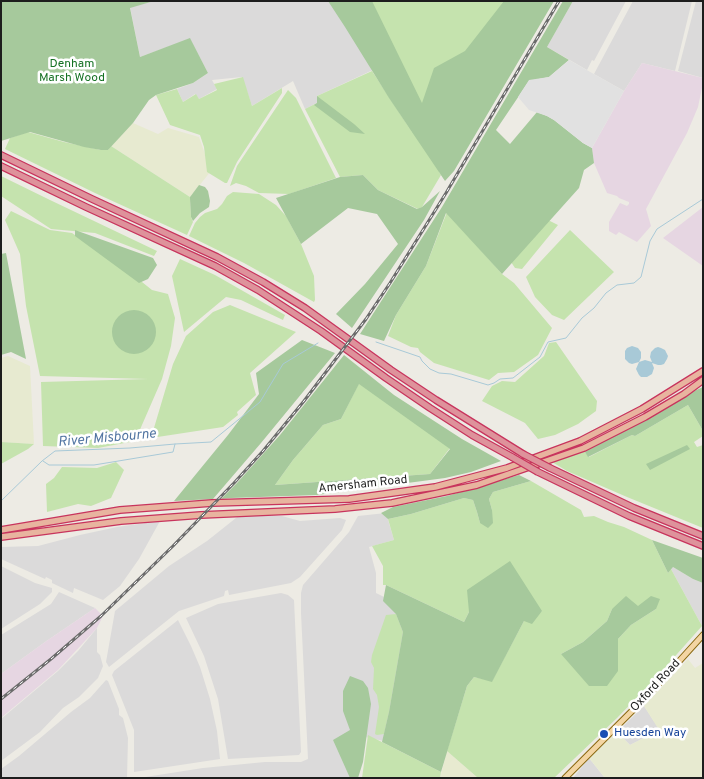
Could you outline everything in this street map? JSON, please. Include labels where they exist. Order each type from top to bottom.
[{"type":"highway","points":[[1,155],[192,245],[256,278],[305,308],[436,400],[523,454],[634,508],[703,536]]},
{"type":"highway","points":[[1,166],[215,266],[307,321],[430,408],[512,458],[629,516],[703,546]]},
{"type":"highway","name":"Amersham Road","points":[[1,530],[120,510],[212,503],[349,499],[435,487],[508,468],[580,441],[642,409],[703,371]]},
{"type":"highway","points":[[1,537],[121,521],[201,515],[335,509],[392,503],[477,485],[584,448],[645,417],[684,394],[703,380]]},
{"type":"main road","name":"Oxford Road","points":[[565,778],[653,690],[703,635]]},
{"type":"shaded area","points":[[154,1],[331,1],[375,69],[317,96],[317,103],[305,109],[293,81],[252,106],[242,77],[212,80],[217,89],[199,99],[195,94],[183,102],[177,89],[193,83],[208,73],[190,39],[140,57],[130,7]]},
{"type":"shaded area","points":[[573,1],[626,1],[594,61],[592,60],[587,70],[547,47]]},
{"type":"shaded area","points":[[633,1],[692,1],[675,71],[642,63],[624,91],[594,74]]},
{"type":"shaded area","points":[[696,1],[703,1],[703,78],[678,71]]},
{"type":"shaded area","points":[[569,60],[624,91],[592,148],[554,120],[529,110],[518,97],[529,80],[549,77]]},
{"type":"shaded area","points":[[642,63],[703,78],[703,83],[698,107],[687,133],[646,209],[651,226],[637,242],[619,232],[616,235],[609,231],[609,222],[620,203],[627,206],[629,202],[607,193],[594,163],[592,148]]},
{"type":"shaded area","points":[[703,207],[703,266],[663,238]]},
{"type":"shaded area","points":[[386,513],[394,540],[369,547],[376,573],[376,593],[443,626],[393,743],[365,737],[357,778],[139,778],[203,768],[265,762],[301,762],[308,759],[301,613],[303,585],[349,532],[358,516]]},
{"type":"shaded area","points":[[241,514],[282,516],[300,521],[340,518],[346,520],[342,530],[300,577],[291,583],[229,595],[228,590],[225,591],[224,596],[179,611],[109,667],[106,662],[115,611],[169,566],[207,541]]},
{"type":"shaded area","points":[[160,521],[139,559],[120,586],[103,600],[74,588],[73,593],[52,583],[52,580],[46,577],[45,579],[1,559],[1,547],[38,546],[117,527]]},
{"type":"shaded area","points":[[1,566],[35,583],[52,588],[52,592],[40,604],[1,629]]},
{"type":"shaded area","points":[[673,567],[703,583],[702,626],[671,569]]},
{"type":"shaded area","points":[[59,592],[95,608],[1,674],[1,635],[51,604]]},
{"type":"shaded area","points":[[281,593],[288,595],[294,600],[301,752],[299,755],[228,759],[218,699],[204,656],[186,618],[218,604]]},
{"type":"shaded area","points":[[95,608],[103,616],[97,628],[58,670],[1,718],[1,674]]},
{"type":"shaded area","points":[[178,620],[200,667],[210,699],[217,731],[220,759],[134,772],[134,730],[112,675],[114,671]]},
{"type":"shaded area","points":[[97,628],[97,652],[100,655],[103,666],[98,678],[79,697],[63,708],[40,732],[1,761],[1,719],[58,671]]},
{"type":"shaded area","points":[[106,680],[119,709],[119,715],[123,718],[128,738],[127,778],[1,778],[1,769],[90,698]]},
{"type":"shaded area","points":[[644,706],[660,730],[630,745],[617,732]]},
{"type":"shaded area","points":[[589,758],[605,778],[573,778]]},
{"type":"green space","name":"Denham Marsh Wood","points":[[1,1],[154,1],[130,8],[140,57],[190,38],[208,73],[193,83],[156,95],[149,100],[133,123],[108,150],[84,147],[30,132],[1,141]]},
{"type":"green space","points":[[328,1],[372,1],[422,103],[434,68],[465,51],[504,1],[554,1],[454,171],[445,181],[389,98]]},
{"type":"green space","points":[[331,1],[526,1],[439,172],[441,175],[422,207],[418,209],[378,190],[363,175],[340,177],[305,109],[317,103],[317,96],[372,71],[412,132]]},
{"type":"green space","points":[[563,1],[573,1],[547,47],[569,60],[549,77],[529,81],[496,130],[510,144],[537,112],[554,120],[592,148],[594,163],[584,170],[579,188],[502,274],[446,213],[426,266],[396,315],[384,341],[360,334],[442,207]]},
{"type":"green space","points":[[243,77],[252,106],[282,88],[282,93],[237,162],[227,183],[225,183],[207,172],[204,147],[200,135],[170,125],[156,95],[177,89],[183,102],[196,94],[199,99],[217,90],[214,84]]},
{"type":"green space","points":[[288,90],[296,98],[336,178],[289,194],[259,193],[236,183],[230,186],[237,166]]},
{"type":"green space","points":[[317,96],[365,134],[350,132],[314,105],[317,103]]},
{"type":"green space","points":[[133,123],[158,134],[168,128],[199,137],[211,171],[190,197],[111,146]]},
{"type":"green space","points":[[28,132],[101,150],[108,150],[111,146],[190,197],[193,222],[187,235],[5,149],[10,138]]},
{"type":"green space","points":[[363,175],[378,190],[417,209],[422,207],[440,191],[424,220],[352,328],[336,314],[365,284],[398,244],[377,214],[348,208],[301,244],[276,198],[340,177]]},
{"type":"green space","points":[[1,176],[157,251],[154,256],[95,233],[51,229],[1,196]]},
{"type":"green space","points":[[199,185],[205,187],[208,191],[209,207],[193,221],[190,197]]},
{"type":"green space","points":[[233,192],[259,194],[276,205],[286,216],[301,244],[314,276],[314,302],[244,263],[189,236],[200,217],[217,209],[227,196]]},
{"type":"green space","points":[[11,211],[50,230],[72,233],[152,290],[168,294],[175,318],[171,346],[162,379],[135,441],[98,448],[43,446],[41,382],[148,379],[40,376],[26,306],[20,254],[5,220]]},
{"type":"green space","points":[[447,212],[502,274],[514,283],[552,328],[538,355],[514,372],[498,373],[489,380],[434,363],[420,352],[418,348],[411,347],[388,336],[396,315],[426,266]]},
{"type":"green space","points":[[548,220],[558,225],[522,269],[515,268],[511,262]]},
{"type":"green space","points":[[75,230],[153,258],[157,265],[148,279],[139,283],[75,236]]},
{"type":"green space","points":[[570,230],[614,272],[564,320],[552,315],[535,297],[526,277]]},
{"type":"green space","points":[[6,253],[26,359],[11,352],[1,355],[1,254]]},
{"type":"green space","points":[[180,259],[215,275],[285,315],[283,320],[241,300],[226,297],[184,332],[172,276]]},
{"type":"green space","points":[[230,305],[296,332],[250,373],[256,395],[237,412],[238,415],[223,427],[151,438],[173,364],[186,336],[213,312]]},
{"type":"green space","points":[[138,310],[150,316],[155,323],[155,341],[150,348],[143,353],[130,354],[122,351],[115,344],[112,328],[115,320],[122,313]]},
{"type":"green space","points":[[302,340],[335,353],[213,499],[174,501],[259,394],[256,373]]},
{"type":"green space","points":[[556,342],[597,401],[596,411],[578,424],[555,435],[538,439],[525,423],[482,401],[492,386],[502,381],[515,382],[544,356],[549,343]]},
{"type":"green space","points":[[344,355],[394,395],[462,439],[501,461],[471,472],[445,478],[317,495],[221,499],[280,435]],"holes":[[[359,384],[450,449],[430,474],[275,485],[293,460],[323,425],[341,419]]]},
{"type":"green space","points":[[8,356],[30,366],[34,444],[1,442],[1,358]]},
{"type":"green space","points":[[359,383],[450,448],[430,474],[275,485],[293,460],[323,425],[341,419]]},
{"type":"green space","points":[[703,387],[703,431],[688,405],[635,436],[632,435],[588,457],[584,450],[623,431]]},
{"type":"green space","points":[[688,405],[703,431],[703,436],[694,442],[697,447],[703,445],[703,528],[567,471],[552,462],[584,450],[589,457],[632,435],[635,436]]},
{"type":"green space","points":[[1,442],[34,444],[1,464]]},
{"type":"green space","points":[[687,445],[690,449],[650,470],[646,464]]},
{"type":"green space","points":[[116,462],[124,470],[111,498],[91,506],[78,504],[47,512],[46,484],[54,478],[62,467],[97,468]]},
{"type":"green space","points":[[519,475],[531,481],[493,492],[489,499],[493,523],[488,528],[480,523],[473,500],[464,498],[388,519],[381,513],[393,507],[447,496]]},
{"type":"green space","points":[[531,481],[581,510],[584,517],[594,516],[652,540],[668,573],[671,569],[702,626],[617,718],[554,778],[478,778],[447,751],[467,686],[474,677],[492,681],[524,621],[542,611],[469,612],[464,622],[383,585],[383,566],[372,546],[394,540],[388,519],[464,498],[473,500],[480,523],[492,510],[489,499],[493,492]],"holes":[[[638,606],[656,609],[631,625],[618,639],[618,671],[561,654],[583,642],[607,621],[612,609]]]},
{"type":"green space","points":[[652,540],[703,558],[703,583],[673,567],[668,573]]},
{"type":"green space","points":[[510,561],[542,611],[532,624],[524,621],[492,682],[474,677],[467,686],[441,772],[382,742],[403,632],[396,614],[383,601],[386,585],[464,622],[469,612],[467,590]]},
{"type":"green space","points":[[626,596],[638,606],[651,596],[660,599],[656,609],[631,625],[618,639],[618,671],[607,686],[589,686],[561,654],[583,642],[607,621],[612,609]]},
{"type":"green space","points":[[396,614],[403,632],[384,734],[377,735],[375,734],[379,707],[377,695],[373,689],[374,668],[371,662],[372,655],[386,615]]},
{"type":"green space","points":[[688,659],[695,668],[703,663],[703,778],[605,778],[589,758],[617,732],[630,745],[659,730],[644,706]]},
{"type":"green space","points":[[350,676],[363,681],[368,688],[371,704],[363,762],[358,778],[350,778],[333,740],[350,730],[343,711],[343,691]]},
{"type":"green space","points":[[368,735],[441,772],[440,778],[362,778]]},
{"type":"green space","points":[[447,751],[478,778],[440,778]]},
{"type":"water","points":[[632,346],[638,348],[641,352],[641,358],[639,362],[632,364],[625,359],[625,351]]},
{"type":"water","points":[[658,347],[665,350],[668,356],[664,364],[652,363],[654,368],[652,374],[647,377],[639,375],[636,369],[639,362],[645,360],[652,362],[651,352]]},
{"type":"waterway","name":"River Misbourne","points":[[376,342],[420,357],[430,369],[439,373],[451,374],[488,385],[500,379],[513,378],[540,357],[548,342],[566,338],[606,293],[617,285],[634,283],[641,277],[650,241],[657,229],[703,199]]},
{"type":"waterway","name":"River Misbourne","points":[[1,501],[55,451],[211,442],[260,402],[283,364],[318,343]]},
{"type":"waterway","name":"River Misbourne","points":[[43,461],[49,465],[94,465],[173,452],[175,444]]},
{"type":"railway","points":[[1,699],[101,616],[173,546],[263,451],[304,401],[366,319],[390,283],[446,193],[559,1]]},
{"type":"place","name":"Huesden Way","points":[[604,734]]}]
